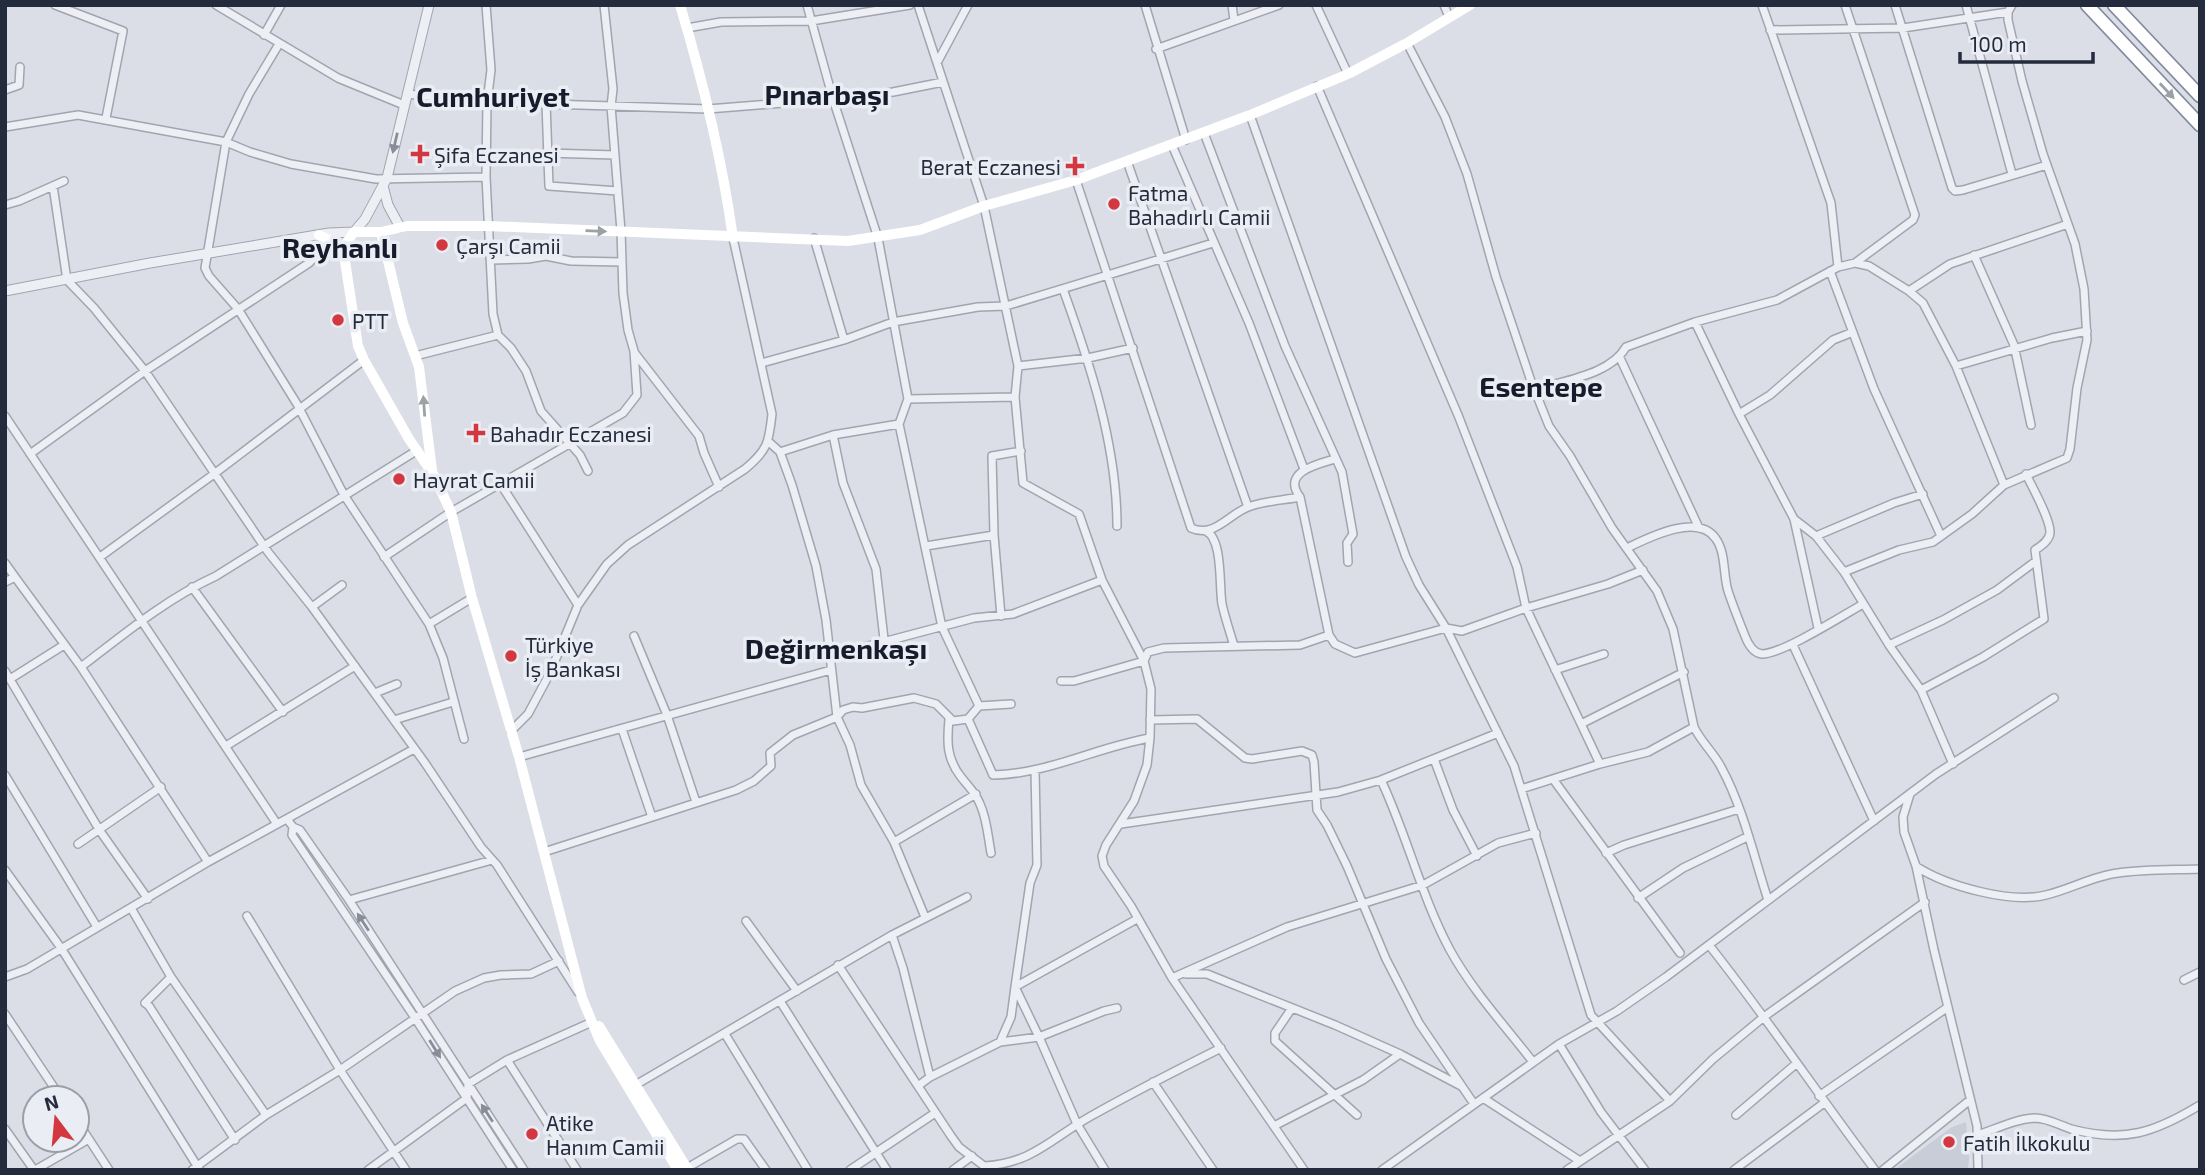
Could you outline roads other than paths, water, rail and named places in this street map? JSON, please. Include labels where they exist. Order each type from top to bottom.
[{"type":"highway","points":[[2087,5],[2200,125]]},
{"type":"highway","points":[[2114,5],[2200,96]]},
{"type":"main road","points":[[680,5],[708,109],[733,238]]},
{"type":"main road","points":[[684,1169],[600,1041],[582,998],[519,757],[472,598],[451,512],[433,474],[416,451],[363,360],[357,339],[343,248],[354,232],[382,232],[400,227],[488,226],[848,241],[920,230],[984,206],[1076,180],[1250,115],[1348,74],[1470,5]]},
{"type":"main road","points":[[382,232],[403,323],[422,380],[433,474]]},
{"type":"main road","points":[[319,235],[343,248]]},
{"type":"main road","points":[[582,998],[632,1087]]},
{"type":"street","points":[[55,5],[123,31],[106,118]]},
{"type":"street","points":[[216,5],[338,78],[404,105]]},
{"type":"street","points":[[264,35],[281,5]]},
{"type":"street","points":[[5,291],[206,254],[343,231],[354,232],[365,219],[385,182],[429,5]]},
{"type":"street","points":[[486,5],[491,70],[487,102],[486,177],[493,314],[498,335],[526,371],[541,411],[580,455],[589,471]]},
{"type":"street","points":[[384,557],[451,512],[623,413],[637,395],[634,351],[624,306],[611,106],[613,89],[604,5]]},
{"type":"street","points":[[807,5],[833,99],[878,238],[908,399],[899,424],[942,626],[979,706]]},
{"type":"street","points":[[687,28],[721,22],[811,21],[910,5]]},
{"type":"street","points":[[918,5],[984,206],[1006,306],[1018,366],[1015,397],[1023,483],[1079,514],[1102,580],[1144,661],[1151,689],[1147,765],[1134,801],[1106,845],[1102,856],[1104,866],[1131,906],[1172,978],[1304,1170]]},
{"type":"street","points":[[938,61],[968,5]]},
{"type":"street","points":[[1145,5],[1186,140]]},
{"type":"street","points":[[1232,5],[1234,20]]},
{"type":"street","points":[[1156,48],[1279,5]]},
{"type":"street","points":[[1316,5],[1348,74]]},
{"type":"street","points":[[1444,5],[1449,17]]},
{"type":"street","points":[[1762,5],[1830,204],[1838,267]]},
{"type":"street","points":[[1535,390],[1594,372],[1620,358],[1626,347],[1695,322],[1777,300],[1838,267],[1855,263],[1913,220],[1915,215],[1845,5]]},
{"type":"street","points":[[1895,5],[1952,188],[1955,191],[1963,190],[2047,165]]},
{"type":"street","points":[[1966,5],[2012,174]]},
{"type":"street","points":[[1770,30],[1903,28],[2010,9],[2022,81],[2047,165],[2075,244],[2084,289],[2087,331],[2067,458],[2004,485],[1972,514],[1933,542],[1899,551],[1844,572]]},
{"type":"street","points":[[1407,43],[1445,117],[1467,174],[1496,277],[1549,426],[1570,456],[1612,528],[1657,591],[1673,629],[1694,727],[1721,766],[1739,808],[1768,900]]},
{"type":"street","points":[[279,44],[249,93],[226,142],[205,268],[238,309],[298,408],[344,495],[429,624],[443,658],[464,739]]},
{"type":"street","points":[[5,90],[19,85],[20,67]]},
{"type":"street","points":[[407,94],[487,102],[708,109],[833,99],[893,92],[943,82]]},
{"type":"street","points":[[1317,86],[1458,415],[1517,567],[1526,608],[1600,764]]},
{"type":"street","points":[[546,103],[549,186],[618,191]]},
{"type":"street","points":[[5,127],[78,115],[226,142],[291,164],[385,182],[486,177]]},
{"type":"street","points":[[1250,115],[1406,558],[1419,585],[1446,628],[1514,766],[1587,1004],[1596,1023],[1670,1101]]},
{"type":"street","points":[[1204,133],[1285,346],[1342,472],[1353,534],[1347,543],[1348,562]]},
{"type":"street","points":[[1172,145],[1249,323],[1304,469]]},
{"type":"street","points":[[547,153],[615,155]]},
{"type":"street","points":[[1127,161],[1248,507]]},
{"type":"street","points":[[1076,180],[1188,523],[1191,528],[1211,533],[1216,543],[1222,603],[1234,646]]},
{"type":"street","points":[[5,205],[65,181]]},
{"type":"street","points":[[385,182],[387,205],[400,227]]},
{"type":"street","points":[[53,186],[67,280],[94,308],[145,371],[264,546],[375,693],[492,860],[582,998]]},
{"type":"street","points":[[1909,291],[1950,264],[2068,224]]},
{"type":"street","points":[[511,731],[527,714],[550,673],[578,605],[607,564],[628,545],[719,487],[760,457],[769,442],[772,414],[733,238]]},
{"type":"street","points":[[814,238],[844,340]]},
{"type":"street","points":[[30,454],[145,371],[309,263],[330,242]]},
{"type":"street","points":[[762,363],[844,340],[893,322],[978,307],[1006,306],[1213,243]]},
{"type":"street","points":[[1974,255],[2011,337],[2031,425]]},
{"type":"street","points":[[491,260],[546,256],[570,261],[622,262]]},
{"type":"street","points":[[1855,263],[1869,266],[1923,303],[1956,366],[2004,485]]},
{"type":"street","points":[[1830,271],[1874,389],[1941,536]]},
{"type":"street","points":[[1063,289],[1088,358],[1114,471],[1117,526]]},
{"type":"street","points":[[1695,322],[1794,519],[1818,628]]},
{"type":"street","points":[[1956,366],[2052,338],[2087,331]]},
{"type":"street","points":[[1739,414],[1770,395],[1833,340],[1853,332]]},
{"type":"street","points":[[415,356],[498,335]]},
{"type":"street","points":[[1018,366],[1088,358],[1133,348]]},
{"type":"street","points":[[634,351],[699,436],[719,487]]},
{"type":"street","points":[[1620,358],[1699,528]]},
{"type":"street","points":[[100,557],[363,360]]},
{"type":"street","points":[[908,399],[1015,397]]},
{"type":"street","points":[[5,416],[143,619],[277,824]]},
{"type":"street","points":[[780,452],[833,435],[899,424]]},
{"type":"street","points":[[833,435],[843,483],[876,569],[884,639],[881,644]]},
{"type":"street","points":[[769,442],[780,452],[816,566],[836,717],[850,745],[861,785],[894,842],[925,917]]},
{"type":"street","points":[[80,667],[143,619],[192,587],[216,576],[416,451]]},
{"type":"street","points":[[1001,616],[994,535],[992,456],[1021,451]]},
{"type":"street","points":[[1335,459],[1304,469],[1295,481],[1294,490],[1300,497],[1329,635],[1335,644],[1355,653],[1446,628],[1462,631],[1643,570]]},
{"type":"street","points":[[1921,690],[1983,657],[2044,619],[2035,550],[2045,542],[2050,533],[2047,520],[2026,474]]},
{"type":"street","points":[[500,483],[578,605]]},
{"type":"street","points":[[1816,536],[1885,506],[1923,494]]},
{"type":"street","points":[[1205,531],[1248,507],[1300,497]]},
{"type":"street","points":[[1794,519],[1816,536],[1844,572],[1888,645],[1921,690],[1953,764]]},
{"type":"street","points":[[1627,548],[1660,533],[1679,528],[1699,528],[1710,533],[1717,539],[1728,590],[1748,643],[1754,651],[1763,654],[1793,645],[1863,604]]},
{"type":"street","points":[[926,546],[994,535]]},
{"type":"street","points":[[1888,645],[1943,621],[1986,596],[2036,561]]},
{"type":"street","points":[[5,563],[80,667],[208,862]]},
{"type":"street","points":[[5,582],[15,577]]},
{"type":"street","points":[[830,656],[974,618],[1024,611],[1102,580]]},
{"type":"street","points":[[312,607],[342,585]]},
{"type":"street","points":[[192,587],[283,712]]},
{"type":"street","points":[[429,624],[472,598]]},
{"type":"street","points":[[1144,661],[1148,652],[1164,648],[1300,645],[1329,635]]},
{"type":"street","points":[[634,636],[667,715],[696,802]]},
{"type":"street","points":[[64,645],[7,675],[100,831],[148,899]]},
{"type":"street","points":[[1793,645],[1874,821]]},
{"type":"street","points":[[1555,670],[1604,654]]},
{"type":"street","points":[[1061,681],[1074,681],[1144,661]]},
{"type":"street","points":[[226,746],[355,666]]},
{"type":"street","points":[[519,757],[831,670]]},
{"type":"street","points":[[1581,724],[1684,672]]},
{"type":"street","points":[[375,693],[397,684]]},
{"type":"street","points":[[544,852],[754,781],[771,766],[770,753],[793,735],[836,717],[843,710],[914,698],[936,704],[953,721],[968,719],[979,706],[1011,704]]},
{"type":"street","points":[[1382,1170],[1559,1044],[1617,1011],[1910,794],[2054,698]]},
{"type":"street","points":[[394,720],[453,702]]},
{"type":"street","points":[[949,719],[946,745],[950,760],[976,794],[982,807],[991,853]]},
{"type":"street","points":[[968,719],[993,775],[1052,768],[1118,744],[1150,738]]},
{"type":"street","points":[[1150,720],[1197,719],[1245,758],[1307,751],[1314,762],[1317,810],[1327,825],[1386,959],[1419,1023],[1474,1104]]},
{"type":"street","points":[[1521,789],[1648,752],[1694,727]]},
{"type":"street","points":[[622,729],[652,817]]},
{"type":"street","points":[[1121,824],[1338,792],[1381,780],[1499,733]]},
{"type":"street","points":[[5,977],[27,969],[208,862],[414,749]]},
{"type":"street","points":[[1434,759],[1453,810],[1477,856]]},
{"type":"street","points":[[1000,1042],[1011,1017],[1030,883],[1037,866],[1035,770]]},
{"type":"street","points":[[5,775],[97,927]]},
{"type":"street","points":[[1553,779],[1680,953]]},
{"type":"street","points":[[1381,780],[1448,947],[1461,969],[1533,1062]]},
{"type":"street","points":[[78,844],[161,787]]},
{"type":"street","points":[[894,842],[976,794]]},
{"type":"street","points":[[1910,794],[1903,817],[1904,832],[1925,902],[1978,1135],[1978,1170]]},
{"type":"street","points":[[1606,853],[1739,808]]},
{"type":"street","points":[[287,819],[293,827],[300,830],[349,900],[524,1170]]},
{"type":"street","points":[[293,827],[292,835],[513,1170]]},
{"type":"street","points":[[1172,978],[1287,927],[1423,885],[1498,843],[1536,833]]},
{"type":"street","points":[[1638,898],[1682,868],[1747,837]]},
{"type":"street","points":[[349,900],[492,860]]},
{"type":"street","points":[[1916,866],[1931,876],[2006,898],[2026,899],[2048,895],[2094,878],[2118,873],[2200,869]]},
{"type":"street","points":[[5,870],[61,948],[196,1168],[266,1115],[340,1070],[455,991],[484,978],[531,974],[558,961]]},
{"type":"street","points":[[632,1087],[892,934],[967,897]]},
{"type":"street","points":[[1567,1170],[1670,1101],[1713,1059],[1765,1016],[1925,902]]},
{"type":"street","points":[[131,908],[171,976],[266,1115]]},
{"type":"street","points":[[247,916],[340,1070],[406,1170]]},
{"type":"street","points":[[1015,987],[1137,919]]},
{"type":"street","points":[[746,921],[797,991]]},
{"type":"street","points":[[892,934],[930,1077]]},
{"type":"street","points":[[1709,944],[1765,1016],[1875,1170]]},
{"type":"street","points":[[838,965],[959,1147],[987,1168],[1027,1157],[1077,1124],[1221,1048]]},
{"type":"street","points":[[2184,980],[2200,972]]},
{"type":"street","points":[[1181,974],[1207,975],[1335,1025],[1463,1087]]},
{"type":"street","points":[[171,976],[145,1003],[235,1140]]},
{"type":"street","points":[[1015,987],[1077,1124],[1105,1170]]},
{"type":"street","points":[[780,1001],[887,1170]]},
{"type":"street","points":[[1734,1170],[1822,1099],[1948,1007]]},
{"type":"street","points":[[1292,1008],[1275,1033],[1275,1041],[1357,1115]]},
{"type":"street","points":[[918,1086],[930,1077],[1000,1042],[1039,1037],[1104,1011],[1117,1009]]},
{"type":"street","points":[[5,1014],[52,1084]]},
{"type":"street","points":[[468,1084],[507,1060],[592,1022]]},
{"type":"street","points":[[725,1034],[808,1170]]},
{"type":"street","points":[[1559,1044],[1601,1112],[1645,1170]]},
{"type":"street","points":[[1274,1126],[1363,1080],[1400,1055]]},
{"type":"street","points":[[507,1060],[577,1170]]},
{"type":"street","points":[[1736,1115],[1797,1063]]},
{"type":"street","points":[[1153,1082],[1213,1170]]},
{"type":"street","points":[[368,1170],[467,1098],[468,1084]]},
{"type":"street","points":[[1483,1098],[1580,1161]]},
{"type":"street","points":[[1883,1170],[1970,1100]]},
{"type":"street","points":[[1978,1135],[2021,1119],[2039,1118],[2072,1129],[2116,1136],[2169,1124],[2200,1105]]},
{"type":"street","points":[[850,1170],[935,1113]]},
{"type":"street","points":[[5,1129],[35,1170],[63,1154]]},
{"type":"street","points":[[684,1169],[737,1139],[744,1139],[766,1170]]},
{"type":"street","points":[[91,1142],[110,1170]]},
{"type":"street","points":[[953,1170],[972,1156]]},
{"type":"place","name":"Şifa Eczanesi","points":[[420,154]]},
{"type":"place","name":"Berat Eczanesi","points":[[1075,166]]},
{"type":"place","name":"Fatma Bahadırlı Camii","points":[[1114,204]]},
{"type":"place","name":"Çarşı Camii","points":[[442,245]]},
{"type":"place","name":"PTT","points":[[338,320]]},
{"type":"place","name":"Bahadır Eczanesi","points":[[476,433]]},
{"type":"place","name":"Hayrat Camii","points":[[399,479]]},
{"type":"place","name":"Türkiye İş Bankası","points":[[511,656]]},
{"type":"place","name":"Atike Hanım Camii","points":[[532,1134]]},
{"type":"place","name":"Fatih İlkokulu","points":[[1949,1142]]},
{"type":"district","name":"Pınarbaşı","points":[[827,94]]},
{"type":"district","name":"Cumhuriyet","points":[[493,96]]},
{"type":"district","name":"Reyhanlı","points":[[340,247]]},
{"type":"district","name":"Esentepe","points":[[1541,386]]},
{"type":"district","name":"Değirmenkaşı","points":[[836,648]]}]
